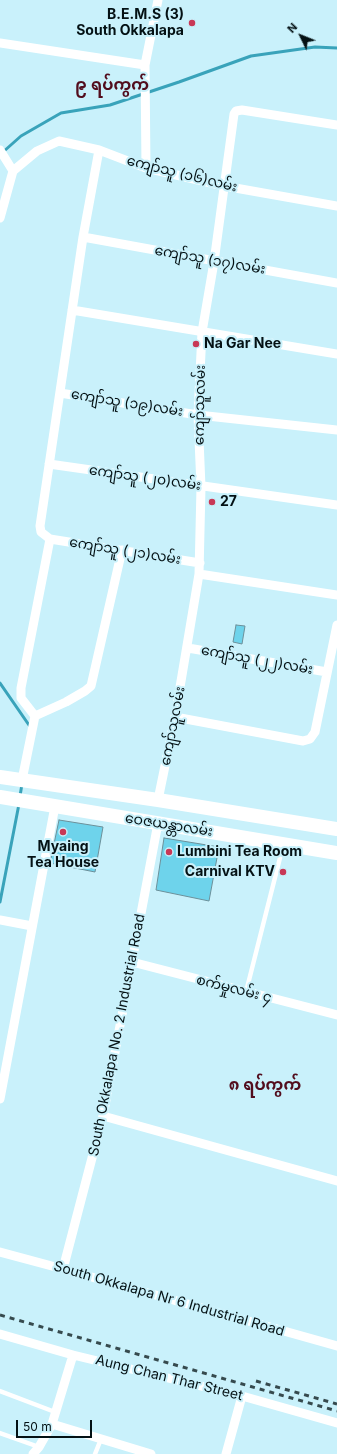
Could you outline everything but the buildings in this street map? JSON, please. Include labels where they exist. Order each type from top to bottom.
[{"type":"main road","name":"ဝေဇယန္တာလမ်း","points":[[0,777],[158,800],[337,829]]},
{"type":"main road","name":"ဝေဇယန္တာလမ်း","points":[[0,797],[337,854]]},
{"type":"street","points":[[146,168],[146,104],[144,78],[145,65],[158,0]]},
{"type":"street","points":[[0,44],[145,65]]},
{"type":"street","name":"ကျော်သူလမ်း","points":[[158,800],[188,648],[199,574],[201,487],[198,415],[202,332],[214,262],[234,114],[236,111],[242,110],[337,125]]},
{"type":"street","name":"ကျော်သူ (၁၆)လမ်း","points":[[13,171],[37,151],[59,141],[99,150],[146,168],[224,186],[337,206]]},
{"type":"street","points":[[0,150],[13,171],[0,218]]},
{"type":"street","points":[[22,780],[35,716],[21,698],[20,688],[50,539],[41,532],[40,526],[83,237],[99,150]]},
{"type":"street","name":"ကျော်သူ (၁၇)လမ်း","points":[[83,237],[214,262],[337,283]]},
{"type":"street","points":[[72,310],[337,354]]},
{"type":"street","name":"ကျော်သူ (၁၉)လမ်း","points":[[60,393],[198,415],[337,430]]},
{"type":"street","name":"ကျော်သူ (၂၀)လမ်း","points":[[49,464],[201,487],[337,505]]},
{"type":"street","name":"ကျော်သူ (၂၁)လမ်း","points":[[50,539],[200,563]]},
{"type":"street","points":[[35,716],[66,702],[91,686],[122,550]]},
{"type":"street","name":"ကျော်သူ (၂၁)လမ်း","points":[[199,574],[337,595]]},
{"type":"street","points":[[175,717],[303,741],[310,739],[315,732],[326,672],[337,625]]},
{"type":"street","name":"ကျော်သူ (၂၂)လမ်း","points":[[188,648],[326,672]]},
{"type":"street","points":[[0,1099],[55,806]]},
{"type":"street","name":"South Okkalapa No. 2 Industrial Road","points":[[63,1268],[103,1116],[158,823]]},
{"type":"street","points":[[0,920],[32,926]]},
{"type":"street","name":"စက်မှုလမ်း ၄","points":[[132,962],[337,1015]]},
{"type":"street","points":[[103,1116],[337,1181]]},
{"type":"street","name":"South Okkalapa Nr 6 Industrial Road","points":[[0,1252],[63,1268],[337,1346]]},
{"type":"street","name":"Aung Chan Thar Street","points":[[0,1334],[73,1355],[242,1396],[337,1423]]},
{"type":"street","points":[[36,1451],[52,1424],[73,1355]]},
{"type":"street","points":[[226,1454],[242,1396]]},
{"type":"street","points":[[52,1424],[151,1454]]},
{"type":"lane","points":[[246,992],[283,844]]},
{"type":"lane","points":[[0,1392],[56,1412]]},
{"type":"lane","points":[[0,1433],[36,1451]]},
{"type":"lane","points":[[95,1454],[101,1439]]},
{"type":"waterway","points":[[3,152],[21,136],[61,113],[110,105],[251,56],[315,47],[337,48]]},
{"type":"waterway","points":[[0,683],[31,728]]},
{"type":"waterway","points":[[20,796],[22,784]]},
{"type":"waterway","points":[[0,902],[19,804]]},
{"type":"railway","points":[[0,1315],[337,1411]]},
{"type":"railway","points":[[256,1381],[337,1404]]},
{"type":"place","name":"B.E.M.S (3) South Okkalapa","points":[[192,23]]},
{"type":"place","name":"Na Gar Nee","points":[[196,344]]},
{"type":"place","name":"27","points":[[212,502]]},
{"type":"place","name":"Myaing Tea House","points":[[63,832]]},
{"type":"place","name":"Lumbini Tea Room","points":[[169,852]]},
{"type":"place","name":"Carnival KTV","points":[[283,872]]},
{"type":"district","name":"၉ ရပ်ကွက်","points":[[112,85]]},
{"type":"district","name":"၈ ရပ်ကွက်","points":[[265,1085]]}]
